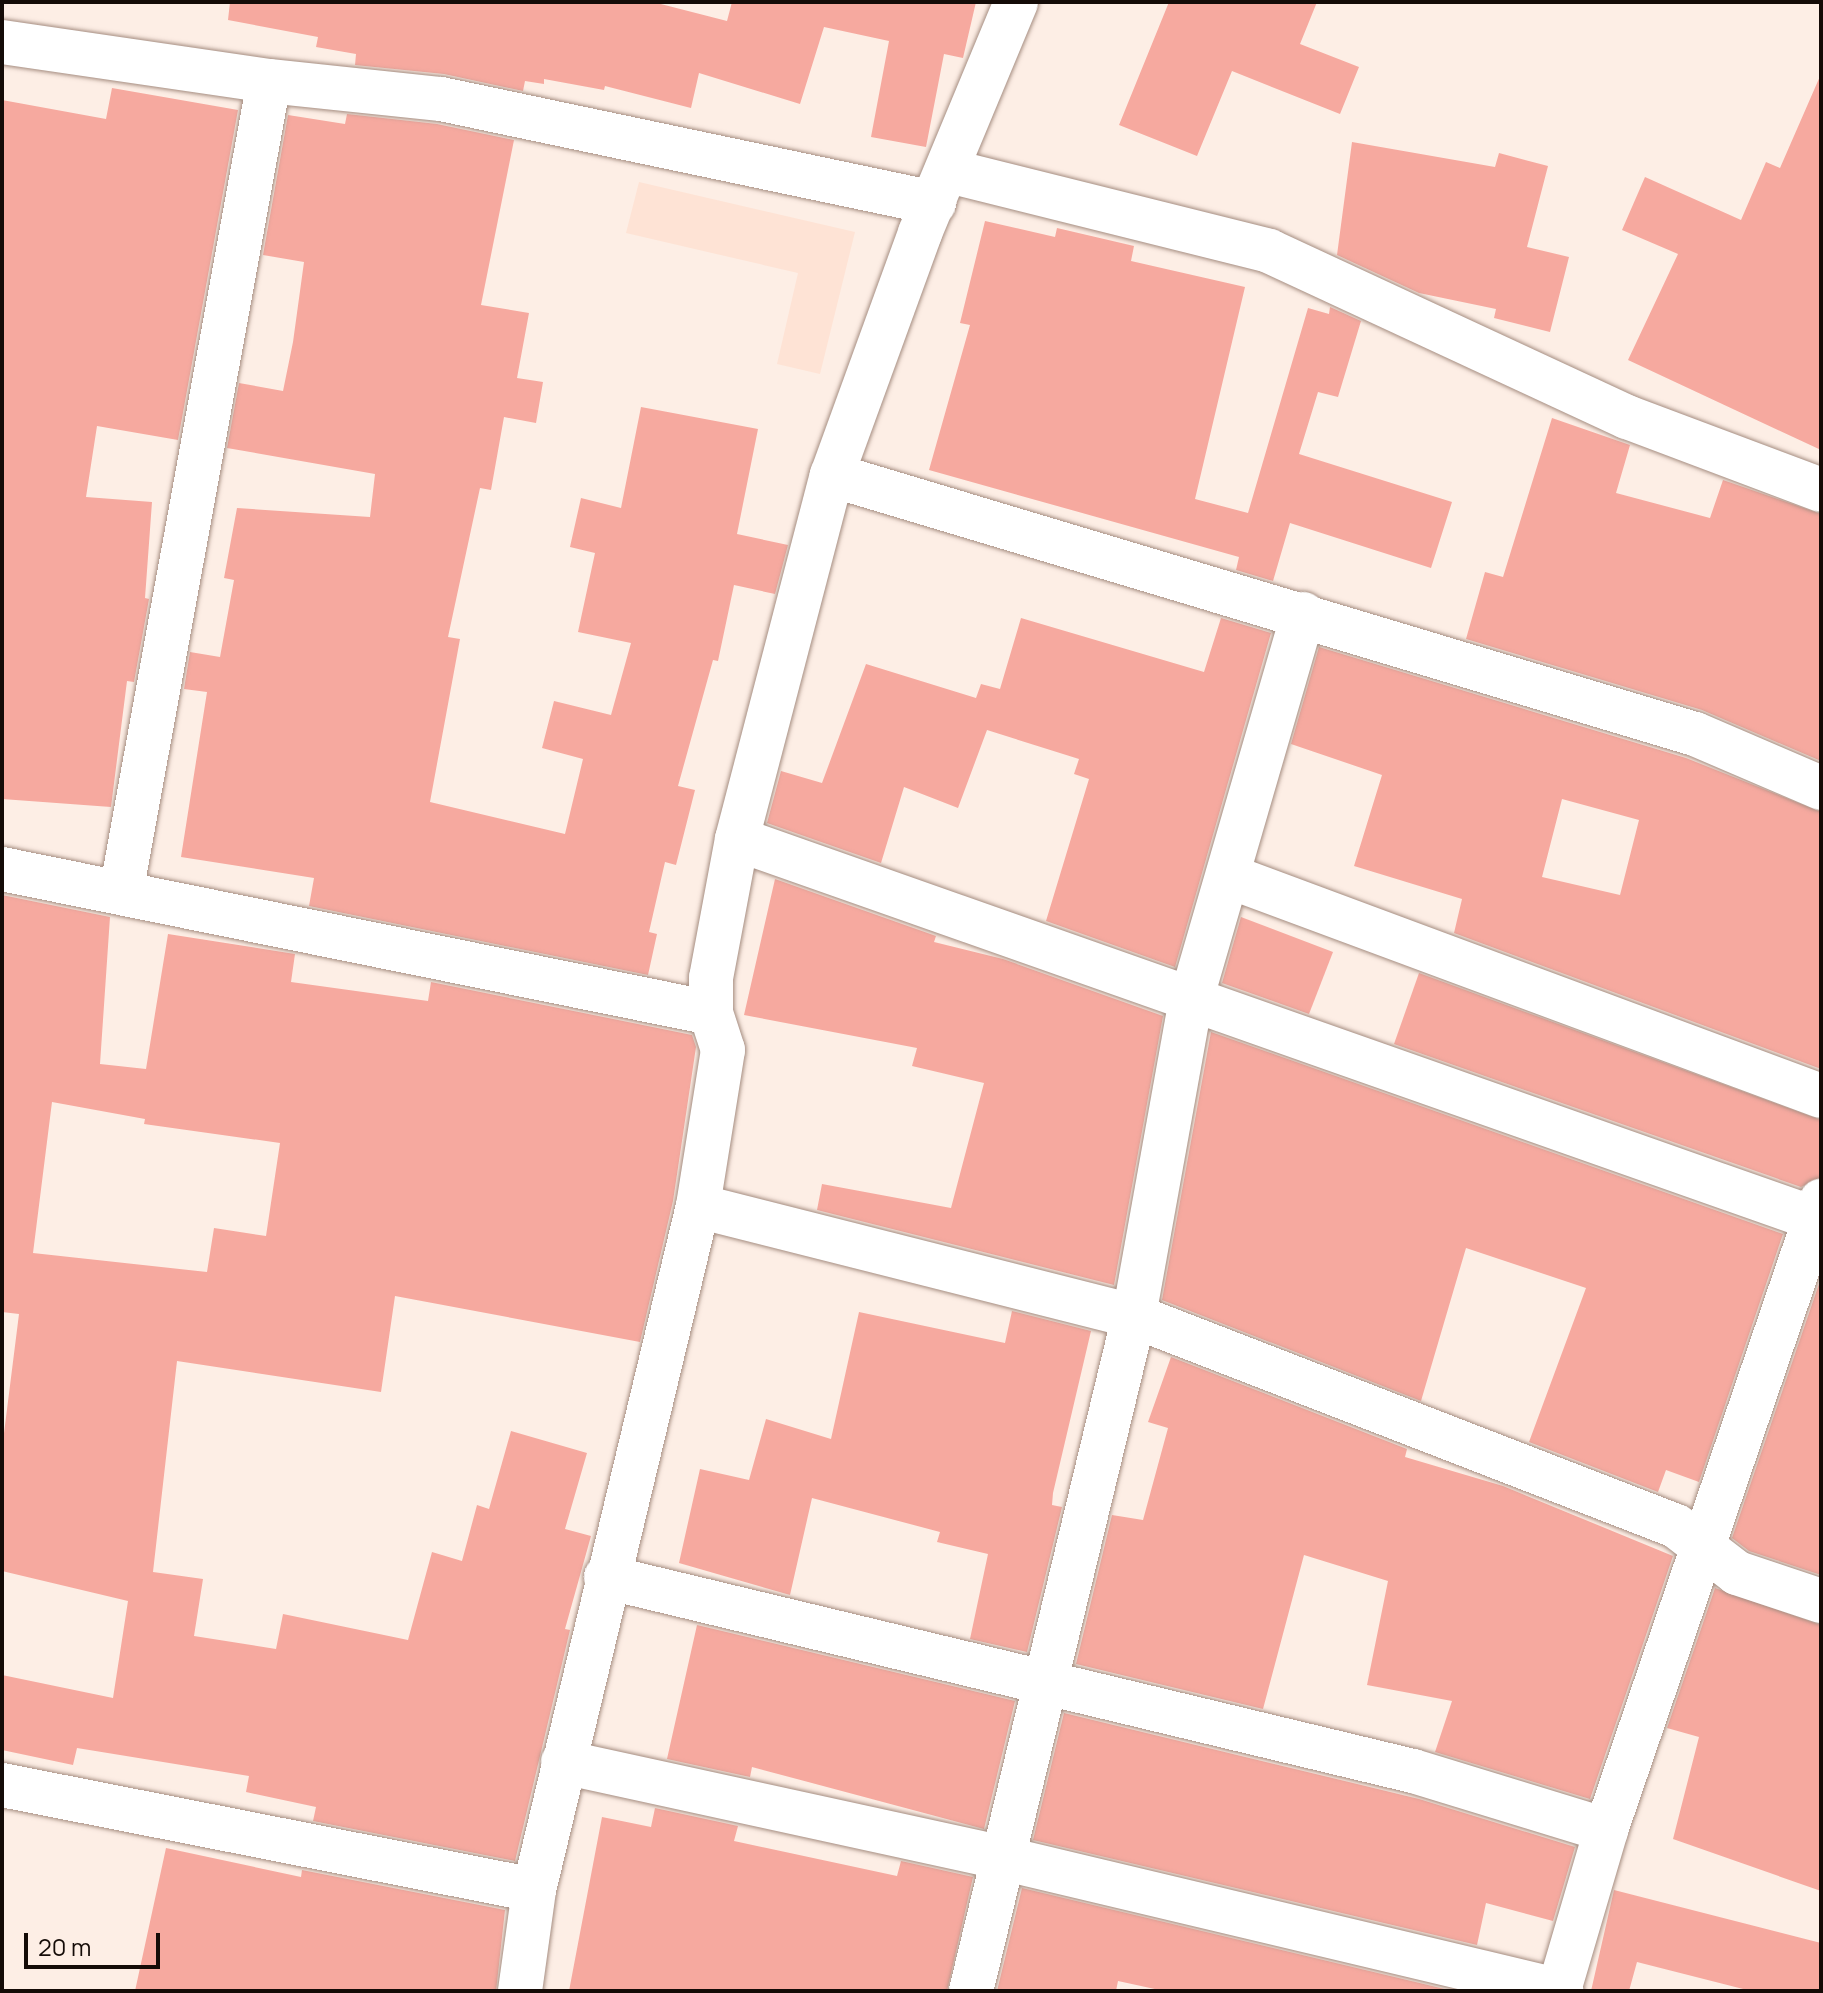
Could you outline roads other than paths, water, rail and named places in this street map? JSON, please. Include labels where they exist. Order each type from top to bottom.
[{"type":"street","points":[[520,1991],[534,1890],[563,1762],[698,1206],[723,1050],[711,1013],[711,978],[737,839],[832,475],[941,187],[1016,2]]},
{"type":"street","points":[[2,42],[269,81],[441,99],[941,187],[1269,251],[1627,417],[1821,490]]},
{"type":"street","points":[[121,893],[269,81]]},
{"type":"street","points":[[832,475],[1695,734],[1821,788]]},
{"type":"street","points":[[971,1991],[1134,1316],[1191,1000],[1231,877],[1303,614]]},
{"type":"street","points":[[563,1762],[1002,1858],[1560,1990],[1606,1830],[1706,1551],[1819,1214],[1191,1000],[737,839]]},
{"type":"street","points":[[2,869],[711,1013]]},
{"type":"street","points":[[1231,877],[1821,1096]]},
{"type":"street","points":[[698,1206],[1134,1316],[1676,1526],[1737,1573],[1821,1601]]},
{"type":"street","points":[[606,1577],[1413,1771],[1606,1830]]},
{"type":"street","points":[[2,1785],[534,1890]]}]
